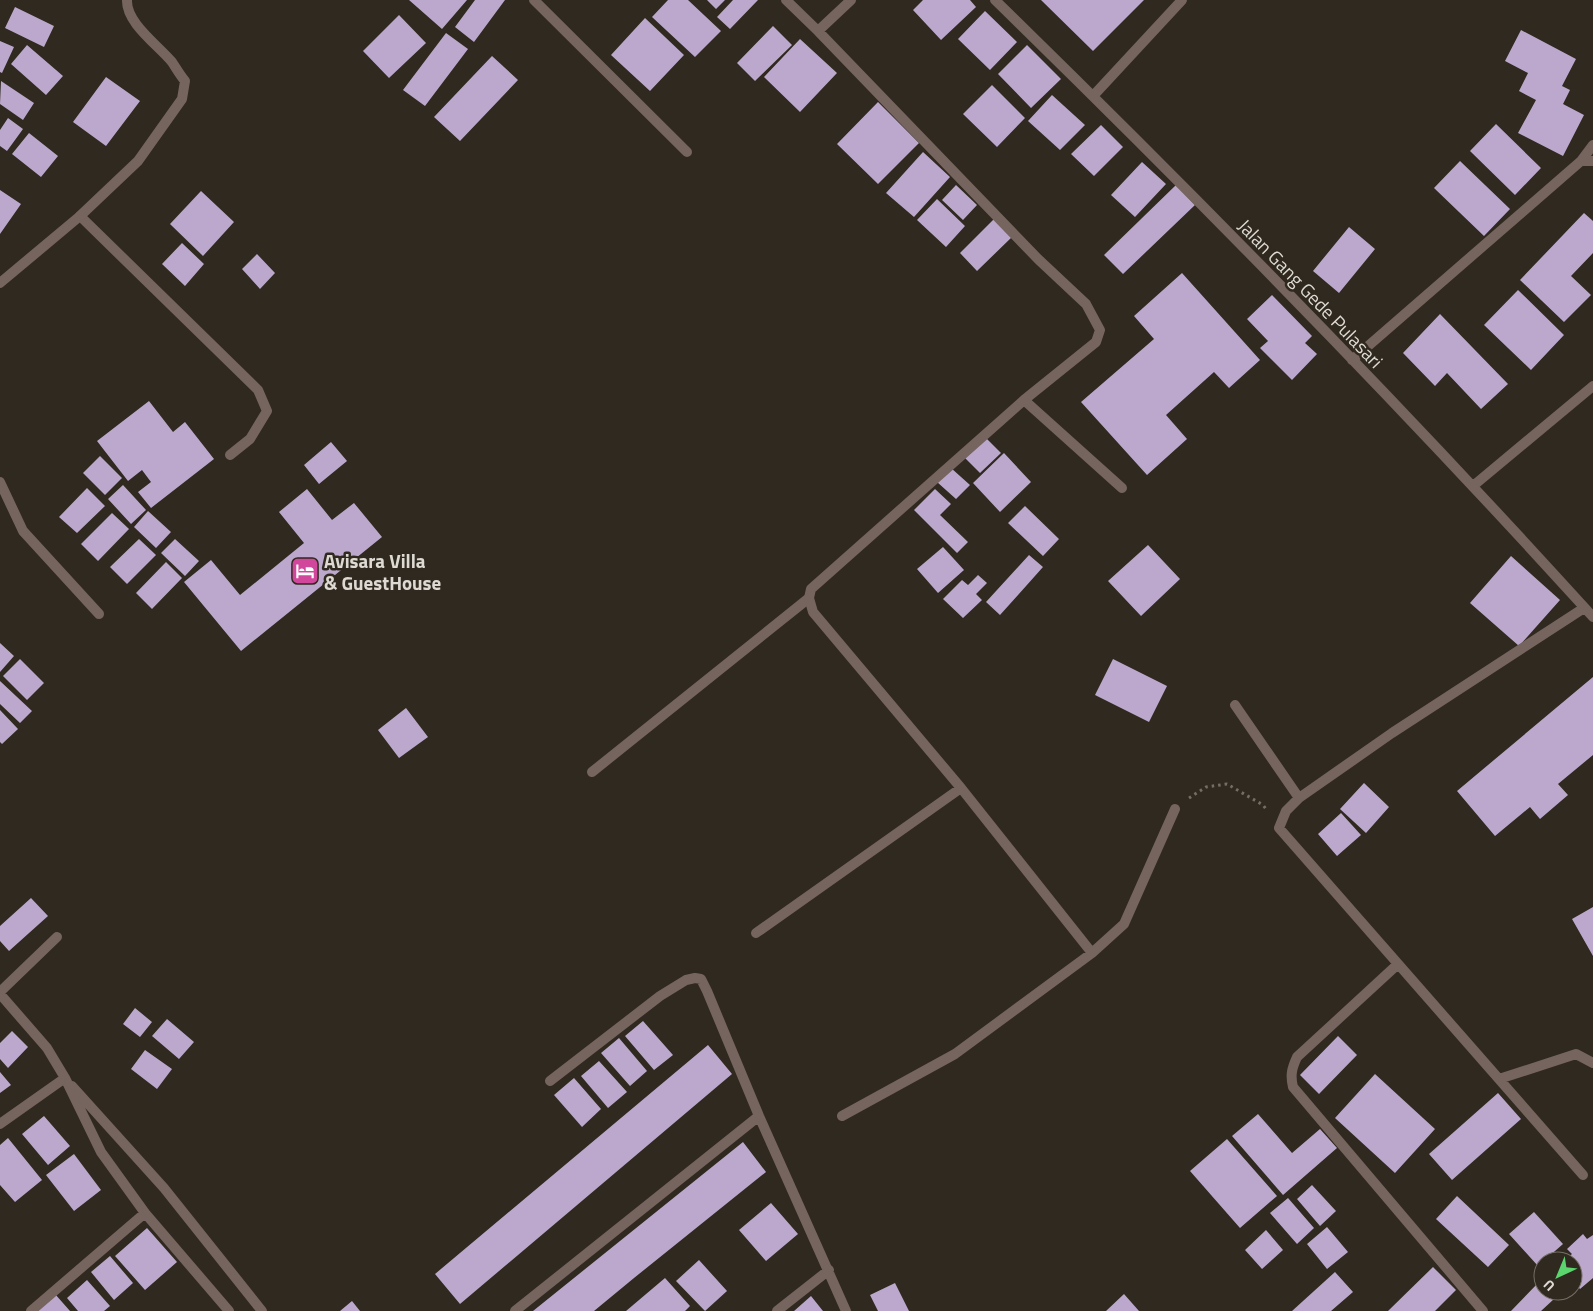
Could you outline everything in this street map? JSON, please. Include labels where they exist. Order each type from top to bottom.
[{"type":"street","points":[[0,283],[80,216],[138,161],[182,99],[185,81],[172,62],[134,21],[127,6],[127,0]]},
{"type":"street","points":[[534,0],[687,152]]},
{"type":"street","points":[[786,0],[1038,259],[1086,304],[1100,330],[1096,342],[1024,400],[810,589],[809,598],[813,612],[961,788],[1092,954]]},
{"type":"street","points":[[818,31],[851,0]]},
{"type":"street","name":"Jalan Gang Gede Pulasari","points":[[995,0],[1093,96],[1352,360],[1473,486],[1593,618]]},
{"type":"street","points":[[1093,96],[1182,0]]},
{"type":"street","points":[[1352,360],[1581,161],[1593,145]]},
{"type":"street","points":[[1581,161],[1593,161]]},
{"type":"street","points":[[80,216],[258,390],[267,411],[250,439],[230,455]]},
{"type":"street","points":[[1473,486],[1593,386]]},
{"type":"street","points":[[1024,400],[1122,488]]},
{"type":"street","points":[[0,482],[23,530],[99,614]]},
{"type":"street","points":[[592,772],[809,598]]},
{"type":"street","points":[[1583,1175],[1279,828],[1286,811],[1299,798],[1392,733],[1584,608]]},
{"type":"street","points":[[1235,705],[1299,798]]},
{"type":"street","points":[[756,933],[961,788]]},
{"type":"street","points":[[842,1116],[955,1054],[1092,954],[1124,924],[1175,809]]},
{"type":"street","points":[[57,938],[0,993],[48,1048],[65,1078],[101,1152],[145,1213],[229,1311]]},
{"type":"street","points":[[1398,964],[1297,1057],[1291,1070],[1291,1079],[1293,1087],[1483,1311]]},
{"type":"street","points":[[550,1081],[660,996],[686,980],[701,979],[708,991],[759,1116],[846,1311]]},
{"type":"street","points":[[1499,1079],[1576,1054],[1593,1062]]},
{"type":"street","points":[[0,1124],[65,1078]]},
{"type":"street","points":[[65,1078],[164,1188],[262,1311]]},
{"type":"street","points":[[515,1311],[759,1116]]},
{"type":"street","points":[[31,1311],[145,1213]]},
{"type":"street","points":[[777,1311],[828,1270]]},
{"type":"path","points":[[1175,809],[1206,787],[1227,784],[1263,805],[1279,828]]},
{"type":"building","points":[[409,0],[467,0],[442,29]]},
{"type":"building","points":[[475,0],[505,0],[474,42],[455,27]]},
{"type":"building","points":[[668,0],[688,0],[721,31],[695,57],[652,17]]},
{"type":"building","points":[[707,0],[725,0],[716,9]]},
{"type":"building","points":[[733,0],[758,0],[730,29],[717,17]]},
{"type":"building","points":[[923,0],[970,0],[976,7],[941,40],[913,10]]},
{"type":"building","points":[[1041,0],[1144,0],[1093,51]]},
{"type":"building","points":[[15,7],[54,26],[44,47],[5,28]]},
{"type":"building","points":[[985,11],[1017,42],[990,70],[958,39]]},
{"type":"building","points":[[399,15],[426,43],[389,78],[363,51]]},
{"type":"building","points":[[645,18],[684,55],[650,91],[611,55]]},
{"type":"building","points":[[773,26],[792,45],[755,81],[737,63]]},
{"type":"building","points":[[1521,30],[1576,59],[1562,86],[1570,90],[1563,104],[1584,115],[1563,156],[1518,133],[1536,100],[1519,91],[1528,73],[1505,61]]},
{"type":"building","points":[[446,33],[468,49],[425,106],[403,90]]},
{"type":"building","points":[[800,39],[837,73],[800,112],[764,77]]},
{"type":"building","points":[[0,41],[14,47],[2,73],[0,72]]},
{"type":"building","points":[[27,45],[63,76],[46,95],[11,64]]},
{"type":"building","points":[[1027,45],[1061,79],[1031,108],[998,74]]},
{"type":"building","points":[[492,56],[518,80],[460,141],[434,117]]},
{"type":"building","points":[[106,77],[140,101],[106,146],[73,122]]},
{"type":"building","points":[[1,81],[34,103],[23,120],[0,104]]},
{"type":"building","points":[[992,85],[1025,118],[997,147],[963,114]]},
{"type":"building","points":[[1052,95],[1085,125],[1060,150],[1028,121]]},
{"type":"building","points":[[878,102],[919,143],[878,184],[837,144]]},
{"type":"building","points":[[8,118],[23,129],[7,151],[0,146],[0,130]]},
{"type":"building","points":[[1496,124],[1541,168],[1515,195],[1470,151]]},
{"type":"building","points":[[1101,125],[1123,147],[1094,176],[1071,154]]},
{"type":"building","points":[[29,133],[58,156],[41,177],[12,154]]},
{"type":"building","points":[[923,152],[950,177],[914,217],[886,193]]},
{"type":"building","points":[[1460,161],[1510,209],[1484,236],[1434,188]]},
{"type":"building","points":[[1142,162],[1166,184],[1135,217],[1111,195]]},
{"type":"building","points":[[956,185],[977,205],[963,220],[942,200]]},
{"type":"building","points":[[1176,185],[1195,205],[1123,274],[1104,255]]},
{"type":"building","points":[[0,190],[21,204],[0,234]]},
{"type":"building","points":[[201,191],[234,222],[203,256],[170,224]]},
{"type":"building","points":[[937,199],[965,226],[946,247],[917,220]]},
{"type":"building","points":[[1584,213],[1593,221],[1593,253],[1571,276],[1591,295],[1564,322],[1520,280]]},
{"type":"building","points":[[995,218],[1013,236],[977,271],[960,253]]},
{"type":"building","points":[[1349,227],[1375,249],[1339,293],[1313,271]]},
{"type":"building","points":[[182,243],[204,264],[185,286],[162,264]]},
{"type":"building","points":[[257,254],[275,273],[260,289],[242,269]]},
{"type":"building","points":[[1182,273],[1260,360],[1229,388],[1214,372],[1166,415],[1187,439],[1147,475],[1081,402],[1154,339],[1134,316]]},
{"type":"building","points":[[1518,290],[1564,335],[1531,370],[1484,325]]},
{"type":"building","points":[[1272,295],[1312,336],[1305,343],[1317,354],[1292,380],[1260,348],[1268,341],[1247,319]]},
{"type":"building","points":[[1440,314],[1508,384],[1481,409],[1447,373],[1435,386],[1403,353]]},
{"type":"building","points":[[149,401],[173,432],[185,422],[214,459],[151,508],[138,492],[151,482],[142,470],[128,481],[97,441]]},
{"type":"building","points":[[985,437],[1001,453],[980,473],[964,457]]},
{"type":"building","points":[[331,442],[347,461],[319,484],[304,465]]},
{"type":"building","points":[[1004,453],[1031,482],[1000,512],[973,483]]},
{"type":"building","points":[[100,456],[122,478],[105,495],[83,473]]},
{"type":"building","points":[[951,468],[970,485],[956,499],[937,482]]},
{"type":"building","points":[[123,485],[146,510],[131,524],[108,499]]},
{"type":"building","points":[[87,488],[105,506],[77,533],[59,517]]},
{"type":"building","name":"Avisara Villa & GuestHouse","points":[[307,489],[332,520],[354,503],[382,537],[241,651],[184,582],[211,560],[240,595],[304,543],[279,512]]},
{"type":"building","points":[[935,489],[951,504],[940,515],[968,542],[957,553],[914,510]]},
{"type":"building","points":[[1025,506],[1059,539],[1043,556],[1008,523]]},
{"type":"building","points":[[148,511],[171,532],[156,548],[134,527]]},
{"type":"building","points":[[112,513],[129,529],[98,561],[81,544]]},
{"type":"building","points":[[139,539],[156,555],[127,584],[110,567]]},
{"type":"building","points":[[175,539],[199,561],[185,576],[161,553]]},
{"type":"building","points":[[1148,545],[1180,579],[1141,616],[1108,581]]},
{"type":"building","points":[[943,547],[964,570],[938,593],[917,569]]},
{"type":"building","points":[[1029,555],[1043,567],[1000,615],[986,602]]},
{"type":"building","points":[[1511,556],[1560,600],[1519,646],[1470,603]]},
{"type":"building","points":[[166,562],[182,578],[152,609],[136,593]]},
{"type":"building","points":[[978,575],[987,583],[976,594],[982,600],[963,618],[943,599],[962,580],[968,585]]},
{"type":"building","points":[[0,643],[14,656],[0,672]]},
{"type":"building","points":[[20,659],[44,683],[27,700],[3,676]]},
{"type":"building","points":[[1113,659],[1167,686],[1149,722],[1095,695]]},
{"type":"building","points":[[1593,677],[1593,755],[1558,784],[1568,795],[1540,819],[1530,807],[1495,836],[1457,791]]},
{"type":"building","points":[[0,681],[32,711],[20,723],[0,704]]},
{"type":"building","points":[[406,708],[428,737],[399,758],[378,730]]},
{"type":"building","points":[[0,710],[18,729],[2,744],[0,742]]},
{"type":"building","points":[[1364,783],[1389,807],[1366,833],[1340,809]]},
{"type":"building","points":[[1341,813],[1361,835],[1337,856],[1318,834]]},
{"type":"building","points":[[31,898],[48,916],[9,951],[0,941],[0,926]]},
{"type":"building","points":[[1593,907],[1593,956],[1572,919]]},
{"type":"building","points":[[135,1008],[152,1022],[140,1037],[123,1024]]},
{"type":"building","points":[[167,1019],[194,1042],[179,1059],[152,1036]]},
{"type":"building","points":[[643,1021],[673,1055],[654,1070],[625,1036]]},
{"type":"building","points":[[12,1031],[28,1047],[8,1068],[0,1059],[0,1043]]},
{"type":"building","points":[[1338,1036],[1357,1055],[1319,1094],[1300,1075]]},
{"type":"building","points":[[619,1038],[647,1071],[630,1086],[601,1053]]},
{"type":"building","points":[[708,1045],[732,1074],[460,1304],[435,1274]]},
{"type":"building","points":[[145,1050],[172,1069],[157,1089],[131,1069]]},
{"type":"building","points":[[599,1061],[627,1092],[608,1108],[581,1076]]},
{"type":"building","points":[[0,1072],[11,1085],[0,1093]]},
{"type":"building","points":[[1375,1074],[1435,1129],[1395,1173],[1335,1118]]},
{"type":"building","points":[[574,1078],[601,1109],[582,1127],[554,1095]]},
{"type":"building","points":[[1498,1093],[1521,1119],[1452,1180],[1429,1154]]},
{"type":"building","points":[[1258,1114],[1292,1153],[1320,1129],[1337,1148],[1283,1195],[1232,1136]]},
{"type":"building","points":[[44,1116],[70,1146],[48,1165],[22,1134]]},
{"type":"building","points":[[8,1138],[42,1180],[15,1202],[0,1185],[0,1145]]},
{"type":"building","points":[[1227,1139],[1277,1196],[1240,1228],[1190,1171]]},
{"type":"building","points":[[743,1142],[766,1172],[594,1311],[533,1311]]},
{"type":"building","points":[[74,1154],[101,1190],[74,1211],[46,1175]]},
{"type":"building","points":[[1312,1185],[1336,1211],[1320,1226],[1297,1199]]},
{"type":"building","points":[[1457,1196],[1509,1245],[1488,1267],[1436,1219]]},
{"type":"building","points":[[1288,1198],[1314,1228],[1297,1244],[1270,1213]]},
{"type":"building","points":[[771,1203],[798,1234],[766,1261],[739,1230]]},
{"type":"building","points":[[1534,1212],[1563,1244],[1555,1251],[1533,1251],[1533,1260],[1509,1234]]},
{"type":"building","points":[[1327,1227],[1348,1252],[1327,1269],[1307,1244]]},
{"type":"building","points":[[147,1228],[177,1262],[145,1290],[115,1256]]},
{"type":"building","points":[[1266,1230],[1283,1250],[1262,1269],[1245,1250]]},
{"type":"building","points":[[1583,1234],[1587,1239],[1593,1235],[1593,1278],[1583,1286],[1583,1251],[1569,1251],[1567,1249]]},
{"type":"building","points":[[110,1256],[133,1283],[114,1300],[91,1272]]},
{"type":"building","points":[[699,1260],[727,1291],[705,1311],[676,1281]]},
{"type":"building","points":[[1433,1267],[1456,1290],[1435,1311],[1388,1311]]},
{"type":"building","points":[[1335,1272],[1353,1292],[1331,1311],[1292,1311]]},
{"type":"building","points":[[665,1278],[690,1306],[685,1311],[626,1311]]},
{"type":"building","points":[[87,1280],[110,1306],[104,1311],[78,1311],[67,1298]]},
{"type":"building","points":[[895,1283],[909,1311],[878,1311],[870,1295]]},
{"type":"building","points":[[1533,1288],[1533,1301],[1552,1301],[1541,1311],[1511,1311]]},
{"type":"building","points":[[55,1294],[70,1311],[35,1311]]},
{"type":"building","points":[[1124,1294],[1139,1311],[1106,1311]]},
{"type":"building","points":[[811,1296],[823,1311],[794,1311]]},
{"type":"building","points":[[352,1301],[360,1311],[340,1311]]},
{"type":"place","name":"Avisara Villa & GuestHouse","points":[[305,571]]}]
